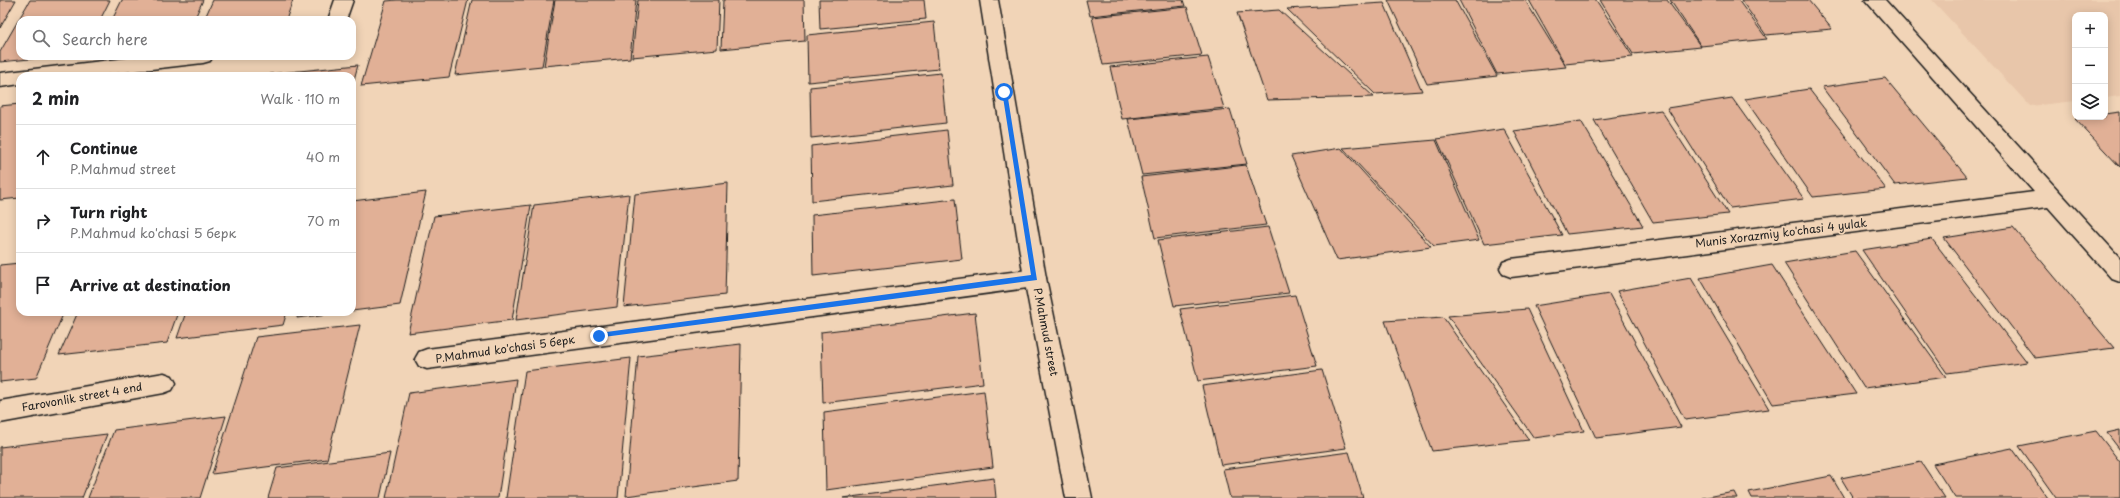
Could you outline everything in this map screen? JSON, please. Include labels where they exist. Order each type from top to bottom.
[{"type":"street","points":[[339,16],[344,0]]},
{"type":"street","name":"P.Mahmud street","points":[[989,0],[1035,278],[1079,498]]},
{"type":"street","points":[[1874,0],[2120,273]]},
{"type":"street","points":[[66,72],[169,60]]},
{"type":"street","points":[[0,80],[16,78]]},
{"type":"street","name":"Munis Xorazmiy ko'chasi 4 yulak","points":[[1511,268],[2052,198]]},
{"type":"street","name":"P.Mahmud ko'chasi 5 берк","points":[[428,359],[1035,278]]},
{"type":"street","name":"Farovonlik street 4 end","points":[[0,412],[164,383]]},
{"type":"shaded area","points":[[1932,0],[2120,0],[2120,96],[2108,98],[2108,12],[2072,12],[2072,101],[2030,106]]},
{"type":"building","points":[[0,0],[16,0],[0,28]]},
{"type":"building","points":[[30,0],[110,0],[102,16],[21,16]]},
{"type":"building","points":[[122,0],[203,0],[196,16],[114,16]]},
{"type":"building","points":[[213,0],[293,0],[287,16],[206,16]]},
{"type":"building","points":[[468,0],[449,77],[361,86],[386,1]]},
{"type":"building","points":[[472,0],[554,0],[542,66],[455,75]]},
{"type":"building","points":[[555,0],[636,0],[630,58],[544,66]]},
{"type":"building","points":[[638,0],[719,0],[717,49],[632,57]]},
{"type":"building","points":[[723,0],[804,0],[805,41],[721,49]]},
{"type":"building","points":[[819,0],[924,0],[926,19],[820,29]]},
{"type":"building","points":[[1086,0],[1183,0],[1185,6],[1090,16]]},
{"type":"building","points":[[1388,0],[1455,0],[1497,76],[1427,84]]},
{"type":"building","points":[[1459,0],[1525,0],[1566,67],[1497,74]]},
{"type":"building","points":[[1529,0],[1596,0],[1633,57],[1565,64]]},
{"type":"building","points":[[1600,0],[1667,0],[1701,47],[1633,54]]},
{"type":"building","points":[[1670,0],[1738,0],[1767,39],[1701,46]]},
{"type":"building","points":[[1741,0],[1808,0],[1832,29],[1766,35]]},
{"type":"building","points":[[1384,3],[1422,91],[1375,94],[1287,9]]},
{"type":"building","points":[[1187,7],[1202,55],[1103,65],[1092,17]]},
{"type":"building","points":[[1279,10],[1374,97],[1267,100],[1237,13]]},
{"type":"building","points":[[934,22],[939,69],[808,82],[807,35]]},
{"type":"building","points":[[16,24],[16,60],[20,60],[0,62],[0,52]]},
{"type":"building","points":[[1208,57],[1224,108],[1122,119],[1110,67]]},
{"type":"building","points":[[358,65],[356,72],[290,72]]},
{"type":"building","points":[[941,73],[946,123],[811,138],[810,87]]},
{"type":"building","points":[[1885,78],[1967,177],[1895,185],[1822,87]]},
{"type":"building","points":[[1809,89],[1886,189],[1813,197],[1745,99]]},
{"type":"building","points":[[1732,98],[1804,199],[1730,208],[1667,108]]},
{"type":"building","points":[[16,104],[16,198],[0,200],[0,106]]},
{"type":"building","points":[[1230,109],[1247,164],[1142,175],[1128,119]]},
{"type":"building","points":[[1661,110],[1728,214],[1653,222],[1594,120]]},
{"type":"building","points":[[2120,112],[2120,167],[2076,120],[2108,120],[2108,114]]},
{"type":"building","points":[[1581,121],[1643,226],[1567,234],[1514,131]]},
{"type":"building","points":[[1504,129],[1562,235],[1484,244],[1437,139]]},
{"type":"building","points":[[947,130],[953,185],[812,201],[811,146]]},
{"type":"building","points":[[1436,140],[1479,240],[1434,246],[1343,148]]},
{"type":"building","points":[[1341,148],[1431,247],[1337,260],[1291,156]]},
{"type":"building","points":[[1246,165],[1266,225],[1155,238],[1141,177]]},
{"type":"building","points":[[728,183],[725,295],[624,307],[635,194]]},
{"type":"building","points":[[426,192],[400,305],[356,310],[356,201]]},
{"type":"building","points":[[629,194],[617,307],[516,320],[534,205]]},
{"type":"building","points":[[955,199],[962,259],[813,276],[812,215]]},
{"type":"building","points":[[531,205],[512,320],[408,333],[434,216]]},
{"type":"building","points":[[1268,227],[1289,293],[1174,306],[1158,240]]},
{"type":"building","points":[[2013,227],[2114,348],[2035,358],[1944,238]]},
{"type":"building","points":[[1932,239],[2027,362],[1947,373],[1862,250]]},
{"type":"building","points":[[1855,251],[1946,377],[1864,388],[1784,263]]},
{"type":"building","points":[[16,263],[16,316],[62,316],[36,378],[0,382],[0,265]]},
{"type":"building","points":[[1772,265],[1856,394],[1773,404],[1700,278]]},
{"type":"building","points":[[1691,278],[1769,409],[1685,420],[1617,291]]},
{"type":"building","points":[[1609,294],[1681,427],[1596,438],[1534,306]]},
{"type":"building","points":[[1295,295],[1317,366],[1198,381],[1180,309]]},
{"type":"building","points":[[1527,309],[1584,431],[1534,438],[1448,316]]},
{"type":"building","points":[[975,313],[983,383],[823,403],[821,332]]},
{"type":"building","points":[[76,316],[177,316],[167,343],[59,355]]},
{"type":"building","points":[[185,316],[286,316],[283,325],[177,338]]},
{"type":"building","points":[[297,316],[313,316],[297,318]]},
{"type":"building","points":[[1443,317],[1529,440],[1432,451],[1385,321]]},
{"type":"building","points":[[360,325],[327,459],[212,474],[256,337]]},
{"type":"building","points":[[741,344],[738,481],[626,496],[638,356]]},
{"type":"building","points":[[631,358],[618,498],[506,498],[525,371]]},
{"type":"building","points":[[1322,370],[1346,448],[1221,465],[1202,386]]},
{"type":"building","points":[[516,379],[498,498],[386,498],[409,393]]},
{"type":"building","points":[[984,391],[993,467],[826,490],[824,412]]},
{"type":"building","points":[[226,416],[200,498],[88,498],[114,430]]},
{"type":"building","points":[[2120,430],[2120,450],[2107,433]]},
{"type":"building","points":[[2096,431],[2120,462],[2120,498],[2056,498],[2019,446]]},
{"type":"building","points":[[107,434],[82,498],[0,498],[0,447]]},
{"type":"building","points":[[2012,448],[2048,498],[1955,498],[1933,464]]},
{"type":"building","points":[[1349,452],[1363,498],[1230,498],[1223,469]]},
{"type":"building","points":[[390,453],[380,498],[268,498],[277,468]]},
{"type":"building","points":[[1921,462],[1945,498],[1853,498],[1841,478]]},
{"type":"building","points":[[1831,476],[1844,498],[1752,498],[1749,492]]},
{"type":"building","points":[[994,478],[996,498],[843,498]]},
{"type":"building","points":[[1734,492],[1737,498],[1702,498]]},
{"type":"route","points":[[599,336],[1035,278],[1004,92]]}]
